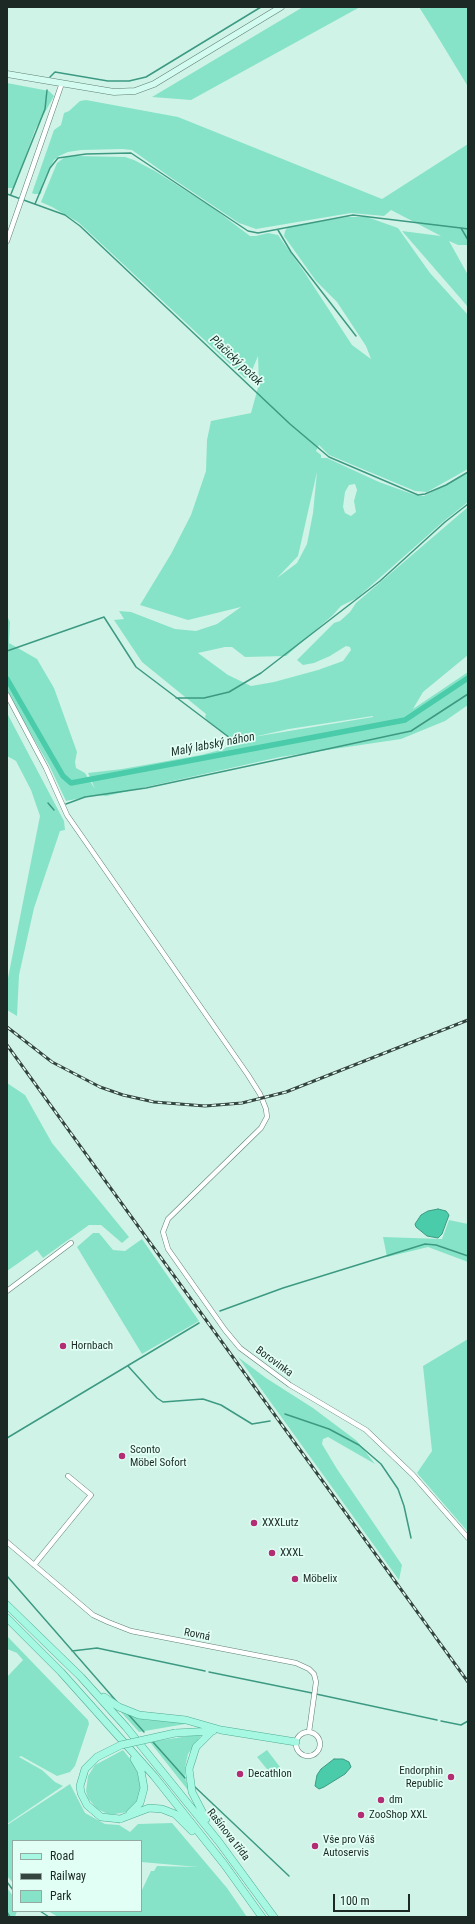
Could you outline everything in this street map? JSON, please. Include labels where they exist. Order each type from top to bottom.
[{"type":"main road","points":[[7,74],[114,92],[134,91],[165,78],[281,7]]},
{"type":"main road","points":[[7,1605],[81,1677],[111,1703],[134,1714],[186,1720],[221,1730],[296,1742]]},
{"type":"main road","points":[[7,1618],[61,1672],[117,1734],[138,1765],[144,1783],[142,1799],[137,1807],[123,1818]]},
{"type":"main road","name":"Rašínova třída","points":[[81,1677],[162,1769],[219,1842],[274,1917]]},
{"type":"main road","points":[[213,1851],[198,1838],[179,1817],[169,1810],[149,1808],[123,1818],[101,1817],[87,1804],[81,1793],[80,1786],[85,1768],[97,1757],[121,1745],[175,1732],[221,1730]]},
{"type":"main road","points":[[212,1731],[201,1741],[192,1754],[189,1777],[195,1800],[219,1842]]},
{"type":"main road","name":"Rašínova třída","points":[[117,1734],[154,1776],[213,1851],[262,1917]]},
{"type":"street","points":[[7,241],[62,83]]},
{"type":"street","name":"Borovinka","points":[[7,695],[46,768],[67,815],[248,1075],[260,1094],[266,1109],[267,1117],[261,1128],[168,1219],[164,1227],[165,1242],[173,1257],[225,1330],[240,1348],[290,1385],[366,1430],[413,1476],[468,1538]]},
{"type":"street","points":[[7,1291],[71,1243]]},
{"type":"street","points":[[34,1566],[91,1495],[68,1476]]},
{"type":"street","name":"Rovná","points":[[7,1542],[93,1615],[108,1622],[131,1631],[301,1665],[314,1674],[316,1682],[309,1732]]},
{"type":"street","points":[[309,1732],[316,1734],[320,1741],[320,1748],[314,1755],[302,1755],[297,1750],[296,1742],[302,1733],[309,1732]]},
{"type":"green space","points":[[303,7],[360,7],[191,100],[152,97]]},
{"type":"green space","points":[[419,7],[468,7],[467,85],[436,34]]},
{"type":"green space","points":[[7,83],[49,91],[54,96],[35,130],[14,188],[7,188]]},
{"type":"green space","points":[[86,100],[178,117],[382,199],[468,144],[468,245],[458,245],[449,241],[468,275],[468,307],[402,231],[441,236],[391,210],[384,216],[351,213],[256,229],[239,223],[132,150],[122,149],[81,150],[68,152],[59,156],[54,160],[43,182],[41,194],[32,193],[54,130],[61,125],[64,113],[69,111],[80,101]]},
{"type":"green space","points":[[65,157],[125,157],[134,160],[155,171],[213,208],[250,236],[268,233],[278,235],[352,345],[371,359],[366,346],[337,302],[316,281],[284,236],[288,227],[347,217],[367,217],[398,228],[430,273],[468,315],[468,469],[427,492],[415,491],[329,455],[319,445],[316,451],[321,455],[321,458],[327,458],[379,482],[415,495],[424,496],[468,473],[468,502],[444,521],[357,598],[341,606],[333,615],[286,656],[245,657],[232,647],[225,647],[198,653],[228,675],[251,686],[274,682],[318,670],[343,661],[351,650],[350,647],[346,646],[330,656],[314,663],[303,665],[297,660],[334,623],[340,621],[350,612],[356,603],[468,507],[468,655],[423,692],[413,709],[468,672],[468,705],[445,721],[401,739],[280,757],[106,796],[98,795],[66,801],[49,765],[7,693],[7,616],[10,622],[9,643],[37,659],[54,688],[77,752],[75,762],[76,768],[85,773],[95,789],[88,773],[122,769],[201,755],[224,749],[236,741],[230,739],[207,720],[205,717],[206,714],[142,662],[114,620],[124,619],[119,611],[131,612],[175,629],[196,631],[217,624],[241,607],[188,620],[140,605],[171,554],[191,515],[206,471],[207,440],[211,421],[251,413],[259,384],[258,356],[250,375],[245,378],[78,222],[41,202],[57,163]],"holes":[[[317,472],[313,513],[307,544],[297,563],[277,578],[298,556]],[[355,484],[357,490],[354,501],[356,512],[351,516],[345,513],[343,507],[345,492],[349,485]],[[373,716],[253,737],[289,729]]]},
{"type":"green space","points":[[7,713],[64,821],[65,830],[60,831],[34,908],[19,975],[17,1016],[7,1010],[7,983],[40,816],[31,790],[16,761],[7,756]]},
{"type":"green space","points":[[7,1083],[25,1095],[52,1143],[129,1237],[122,1243],[101,1225],[89,1225],[43,1258],[37,1250],[7,1271]]},
{"type":"green space","points":[[449,1220],[468,1224],[468,1262],[428,1247],[387,1257],[383,1237],[442,1239]]},
{"type":"green space","points":[[93,1233],[99,1233],[113,1250],[125,1251],[142,1239],[199,1321],[142,1354],[77,1247]]},
{"type":"green space","points":[[468,1339],[468,1532],[417,1473],[432,1451],[423,1366]]},
{"type":"green space","points":[[238,1357],[266,1378],[313,1408],[357,1441],[375,1464],[328,1437],[323,1439],[322,1444],[337,1469],[402,1565],[399,1580]]},
{"type":"green space","points":[[7,1636],[88,1720],[89,1724],[75,1766],[70,1772],[57,1776],[21,1756],[19,1757],[42,1770],[55,1782],[63,1786],[7,1824],[7,1677],[23,1660],[17,1653],[7,1649]]},
{"type":"green space","points":[[119,1710],[146,1720],[181,1721],[191,1723],[139,1732]]},
{"type":"green space","points":[[202,1734],[188,1754],[185,1767],[185,1778],[191,1794],[150,1742]]},
{"type":"green space","points":[[123,1750],[140,1774],[142,1789],[137,1801],[127,1812],[108,1814],[97,1809],[88,1798],[86,1791],[88,1776],[95,1765]]},
{"type":"green space","points":[[267,1750],[280,1767],[271,1774],[257,1757]]},
{"type":"green space","points":[[70,1784],[85,1813],[105,1824],[119,1825],[130,1832],[138,1824],[172,1823],[227,1888],[247,1917],[58,1917],[50,1912],[142,1912],[142,1890],[151,1871],[154,1871],[157,1866],[198,1867],[142,1862],[142,1840],[12,1840],[12,1882],[7,1876],[7,1825]]},
{"type":"green space","points":[[7,1888],[12,1895],[12,1912],[17,1912],[15,1917],[7,1917]]},
{"type":"shaded area","points":[[438,1209],[446,1211],[449,1215],[442,1234],[438,1238],[427,1236],[416,1227],[415,1224],[421,1215],[428,1211]]},
{"type":"shaded area","points":[[334,1759],[343,1759],[349,1762],[351,1767],[345,1774],[319,1789],[315,1786],[317,1775],[321,1769]]},
{"type":"waterway","points":[[50,77],[55,72],[108,81],[129,81],[146,77],[261,7]]},
{"type":"waterway","points":[[11,194],[45,109],[47,90]]},
{"type":"waterway","points":[[35,204],[50,168],[58,158],[86,154],[131,153],[248,231],[258,233],[353,215],[461,228],[468,240]]},
{"type":"waterway","name":"Plačický potok","points":[[7,194],[65,215],[80,226],[290,424],[329,457],[418,495],[425,494],[446,485],[468,472]]},
{"type":"waterway","points":[[461,228],[468,229]]},
{"type":"waterway","points":[[278,230],[291,252],[356,336]]},
{"type":"waterway","points":[[176,698],[204,698],[229,692],[261,673],[380,581],[445,522],[468,504]]},
{"type":"waterway","points":[[7,651],[104,617],[136,667],[230,738]]},
{"type":"waterway","name":"Malý labský náhon","points":[[7,679],[63,776],[71,783],[405,720],[468,678]]},
{"type":"waterway","points":[[66,804],[85,797],[146,788],[411,731],[468,694]]},
{"type":"waterway","points":[[48,803],[54,810]]},
{"type":"waterway","points":[[220,1311],[283,1288],[425,1244],[436,1245],[468,1256]]},
{"type":"waterway","points":[[7,1438],[199,1323]]},
{"type":"waterway","points":[[128,1366],[157,1398],[163,1402],[203,1399],[221,1405],[252,1424],[270,1421]]},
{"type":"waterway","points":[[285,1414],[329,1429],[359,1445],[381,1464],[398,1489],[404,1506],[411,1538]]},
{"type":"waterway","points":[[7,1576],[118,1703]]},
{"type":"waterway","points":[[72,1651],[97,1648],[205,1671]]},
{"type":"waterway","points":[[209,1672],[312,1693]]},
{"type":"waterway","points":[[316,1694],[437,1720]]},
{"type":"waterway","points":[[128,1714],[144,1732]]},
{"type":"waterway","points":[[441,1721],[461,1725],[468,1721]]},
{"type":"waterway","points":[[153,1742],[185,1778]]},
{"type":"waterway","points":[[195,1787],[289,1876]]},
{"type":"waterway","points":[[7,1882],[12,1889]]},
{"type":"waterway","points":[[7,1912],[10,1917]]},
{"type":"waterway","points":[[42,1912],[49,1917]]},
{"type":"railway","points":[[7,1027],[52,1062],[100,1087],[123,1095],[154,1102],[205,1106],[242,1103],[286,1092],[468,1020]]},
{"type":"railway","points":[[7,1045],[468,1682]]},
{"type":"place","name":"Hornbach","points":[[63,1346]]},
{"type":"place","name":"Sconto Möbel Sofort","points":[[122,1456]]},
{"type":"place","name":"XXXLutz","points":[[254,1523]]},
{"type":"place","name":"XXXL","points":[[272,1553]]},
{"type":"place","name":"Möbelix","points":[[295,1579]]},
{"type":"place","name":"Decathlon","points":[[240,1774]]},
{"type":"place","name":"Endorphin Republic","points":[[451,1777]]},
{"type":"place","name":"dm","points":[[381,1800]]},
{"type":"place","name":"ZooShop XXL","points":[[361,1815]]},
{"type":"place","name":"Vše pro Váš Autoservis","points":[[315,1846]]}]
